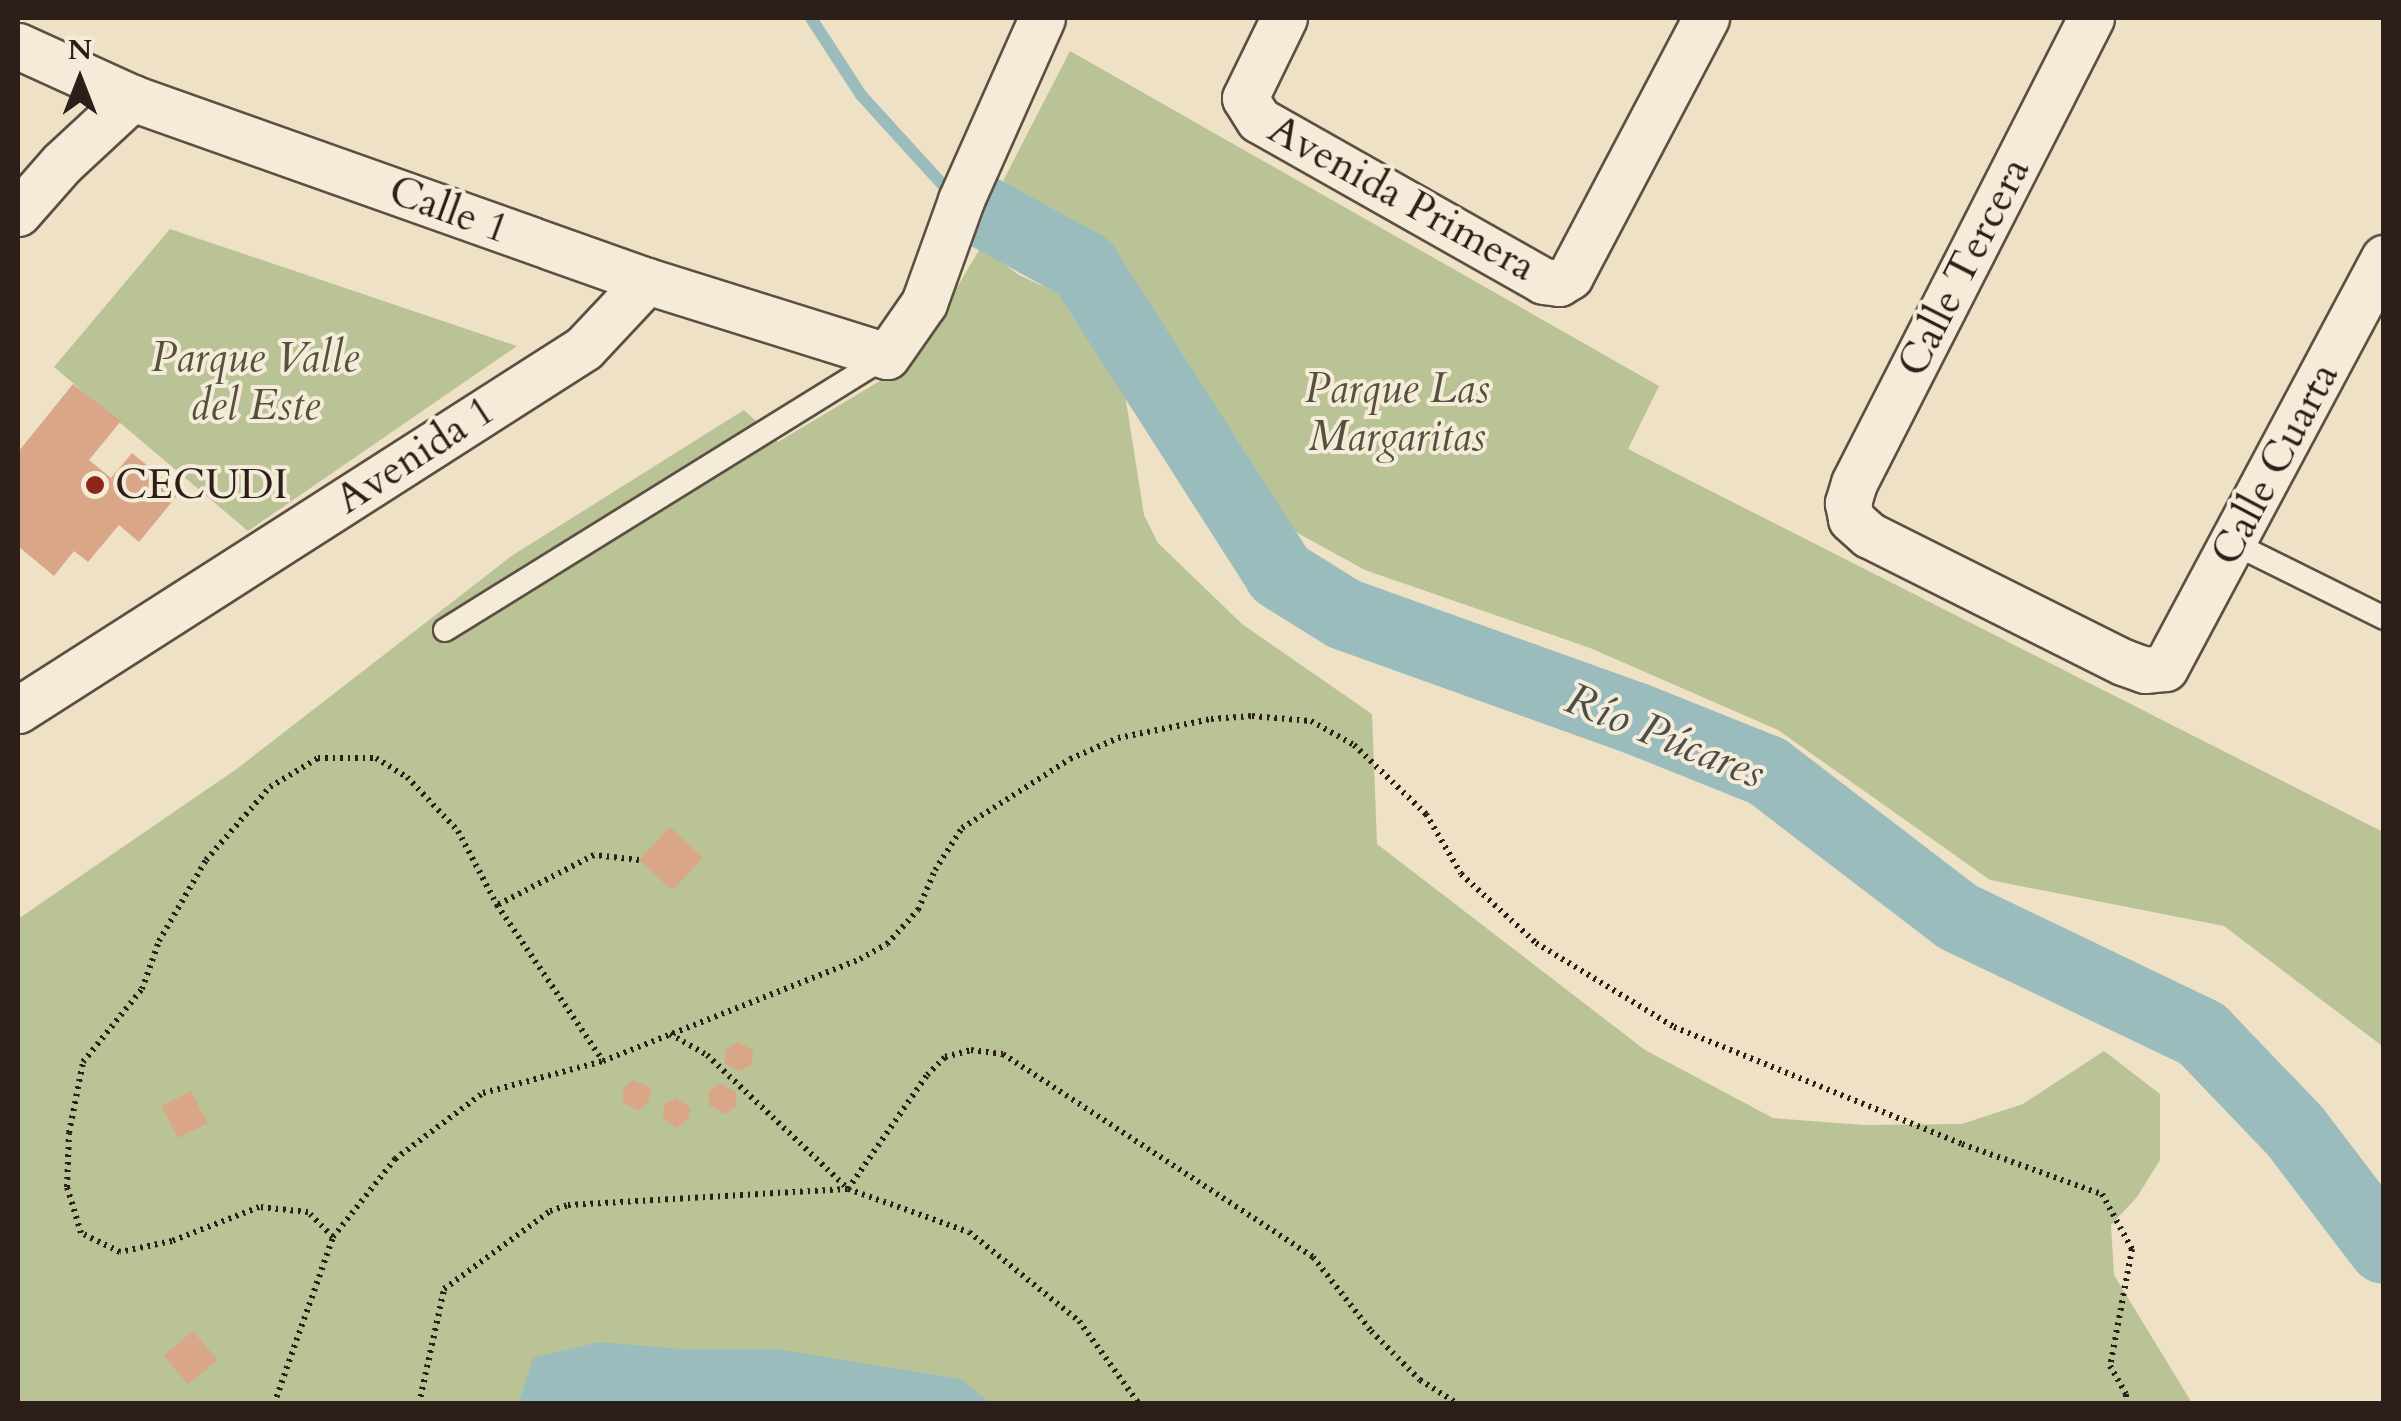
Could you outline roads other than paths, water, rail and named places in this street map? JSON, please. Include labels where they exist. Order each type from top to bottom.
[{"type":"street","points":[[887,356],[924,303],[961,200],[1042,18]]},
{"type":"street","name":"Avenida Primera","points":[[1284,18],[1251,78],[1246,98],[1259,120],[1544,280],[1559,283],[1570,276],[1706,18]]},
{"type":"street","name":"Calle Tercera","points":[[2091,18],[1854,483],[1848,503],[1852,518],[1868,535],[2123,662],[2145,670],[2165,668]]},
{"type":"street","name":"Calle 1","points":[[18,46],[132,98],[647,280],[887,356]]},
{"type":"street","points":[[18,213],[62,163],[132,98]]},
{"type":"street","name":"Calle Cuarta","points":[[2165,668],[2372,306],[2384,258]]},
{"type":"street","name":"Avenida 1","points":[[18,710],[584,348],[647,280]]},
{"type":"lane","points":[[445,630],[887,356]]},
{"type":"lane","points":[[2234,544],[2384,618]]},
{"type":"water","points":[[599,1342],[680,1349],[776,1349],[961,1379],[990,1403],[519,1403],[533,1358]]},
{"type":"waterway","points":[[811,18],[861,95],[943,185]]},
{"type":"waterway","name":"Río Púcares","points":[[984,212],[1084,267],[1280,574],[1344,614],[1637,719],[1767,771],[1958,917],[2202,1034],[2295,1131],[2384,1248]]},
{"type":"place","name":"CECUDI","points":[[95,485]]},
{"type":"park label","name":"Parque Valle del Este","points":[[255,382]]},
{"type":"park label","name":"Parque Las Margaritas","points":[[1397,413]]}]
